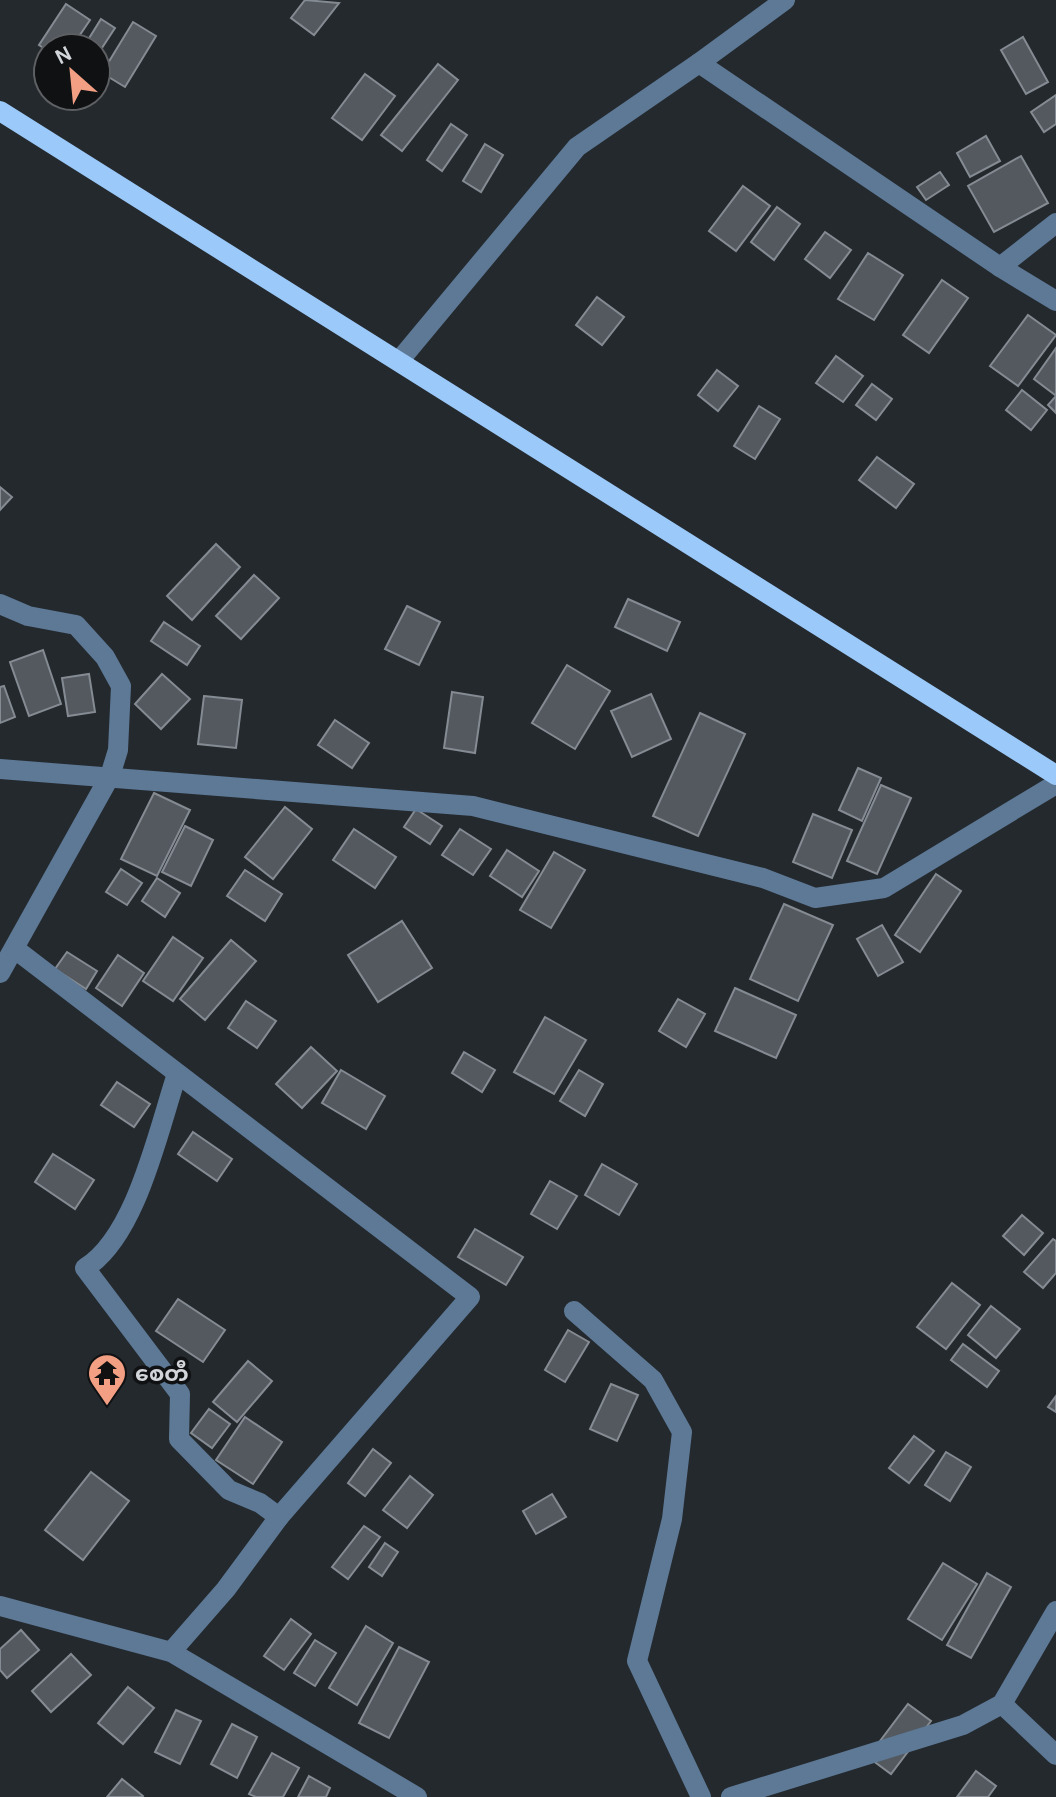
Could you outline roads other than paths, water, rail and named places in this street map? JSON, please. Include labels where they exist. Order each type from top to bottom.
[{"type":"main road","points":[[0,111],[1056,775]]},
{"type":"street","points":[[399,361],[577,147],[785,0]]},
{"type":"street","points":[[699,63],[1000,267],[1056,301]]},
{"type":"street","points":[[1000,267],[1056,223]]},
{"type":"street","points":[[0,604],[28,616],[76,625],[105,657],[121,686],[118,750],[110,776],[0,973]]},
{"type":"street","points":[[0,769],[473,806],[763,878],[815,898],[884,888],[1056,784]]},
{"type":"street","points":[[15,949],[341,1195],[470,1297],[279,1517],[226,1589],[171,1652]]},
{"type":"street","points":[[177,1074],[129,1216],[100,1259],[85,1268],[180,1394],[179,1439],[229,1490],[260,1503],[279,1517]]},
{"type":"street","points":[[574,1311],[653,1380],[682,1432],[672,1519],[637,1661],[701,1797]]},
{"type":"street","points":[[0,1606],[171,1652],[417,1797]]},
{"type":"street","points":[[731,1797],[963,1725],[1002,1704],[1056,1611]]},
{"type":"street","points":[[1002,1704],[1056,1755]]},
{"type":"place","name":"စေတီ","points":[[107,1407]]}]
